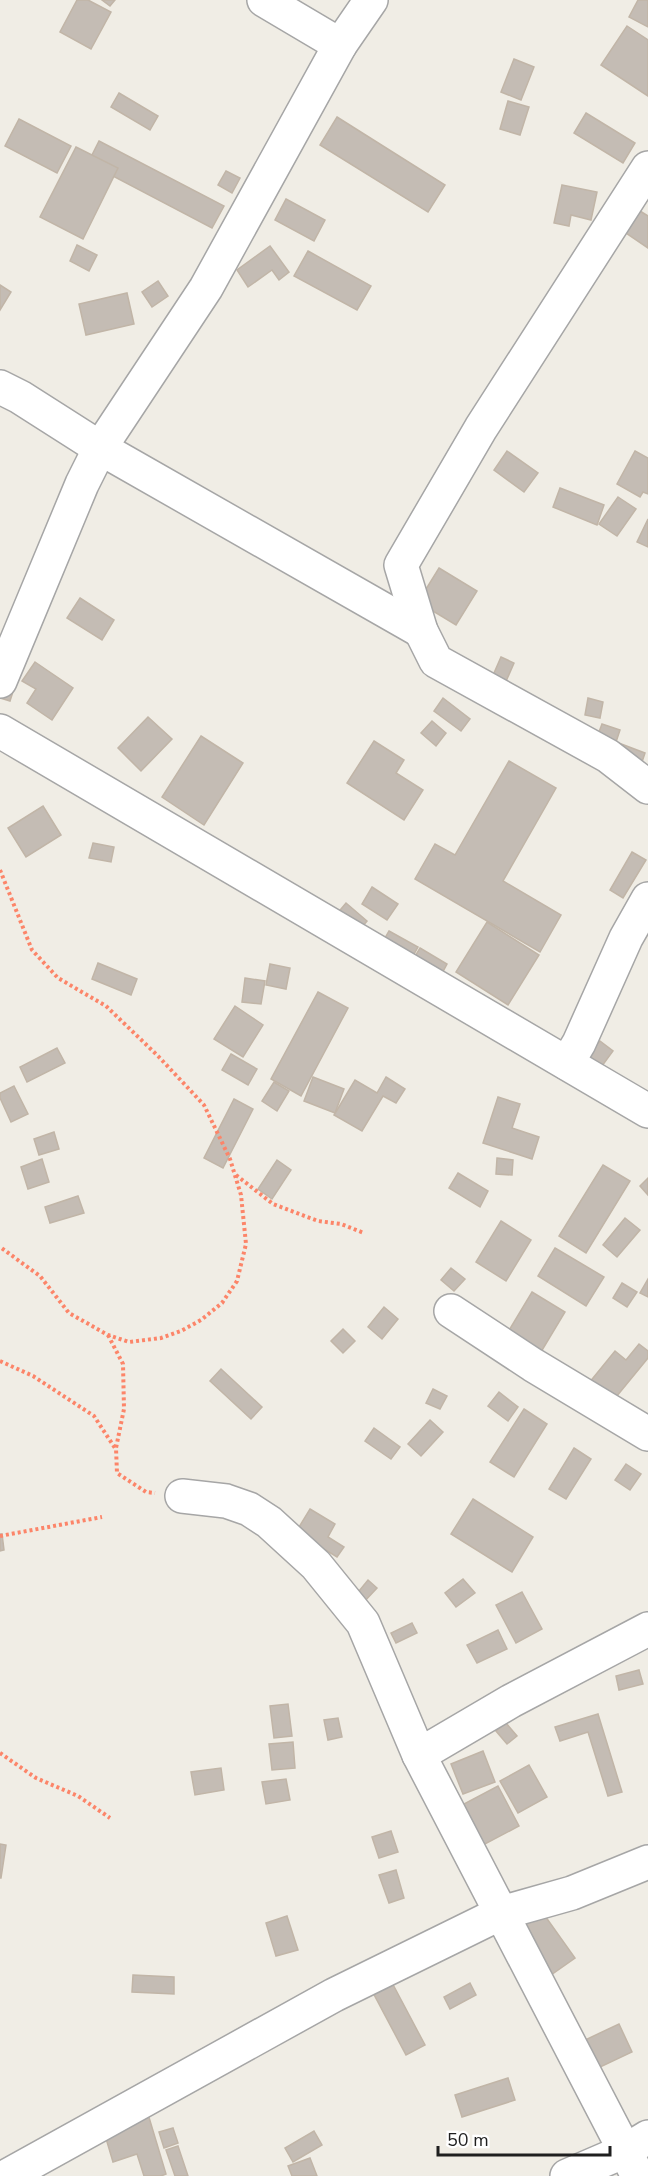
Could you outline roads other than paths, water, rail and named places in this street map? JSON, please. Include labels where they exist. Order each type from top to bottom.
[{"type":"street","points":[[264,0],[340,45]]},
{"type":"street","points":[[0,681],[82,484],[100,448],[206,288],[340,45],[371,0]]},
{"type":"street","points":[[648,168],[481,428],[401,565],[421,631],[436,662],[608,756],[648,787]]},
{"type":"street","points":[[0,387],[20,396],[100,448],[421,631]]},
{"type":"street","points":[[0,730],[648,1111]]},
{"type":"street","points":[[567,1063],[579,1043],[626,938],[648,899]]},
{"type":"street","points":[[452,1311],[533,1365],[648,1434]]},
{"type":"street","points":[[182,1496],[226,1501],[249,1509],[270,1522],[316,1565],[363,1623],[419,1755],[501,1913],[637,2155],[567,2176]]},
{"type":"street","points":[[419,1755],[511,1701],[648,1629]]},
{"type":"street","points":[[7,2176],[334,1995],[501,1913],[572,1893],[648,1862]]}]
